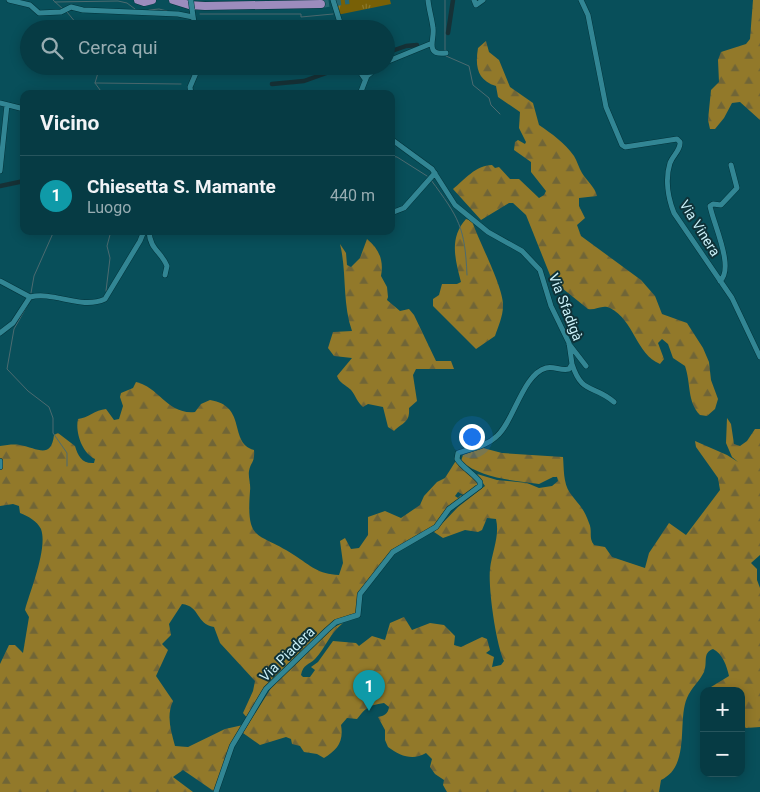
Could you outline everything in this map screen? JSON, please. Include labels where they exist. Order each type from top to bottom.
[{"type":"main road","points":[[138,0],[144,2],[152,0]]},
{"type":"main road","points":[[173,0],[189,5],[205,6],[321,4]]},
{"type":"street","points":[[9,0],[30,5],[39,13],[65,10],[71,6],[83,10],[178,14],[194,17]]},
{"type":"street","points":[[333,0],[339,20]]},
{"type":"street","points":[[428,0],[434,30],[430,44],[433,50],[445,54]]},
{"type":"street","points":[[474,0],[476,5],[482,0]]},
{"type":"street","name":"Via Vinera","points":[[581,0],[588,15],[606,107],[622,145],[625,148],[677,140],[680,142],[680,146],[670,163],[669,200],[674,213],[720,281],[725,274],[725,257],[710,206],[713,204],[721,205],[737,188],[731,166]]},
{"type":"street","points":[[191,1],[194,20]]},
{"type":"street","points":[[395,58],[430,44]]},
{"type":"street","points":[[190,90],[195,75]]},
{"type":"street","points":[[362,75],[365,79]]},
{"type":"street","points":[[361,90],[365,79],[369,75]]},
{"type":"street","points":[[0,103],[20,108]]},
{"type":"street","points":[[0,171],[7,105]]},
{"type":"street","points":[[395,142],[435,172],[404,208],[395,211]]},
{"type":"street","name":"Via Sfadigà","points":[[435,172],[455,205],[488,232],[522,251],[540,270],[551,306],[569,343],[576,377],[582,385],[590,390],[602,392],[614,402]]},
{"type":"street","points":[[0,280],[30,297],[46,296],[82,302],[106,299],[142,235]]},
{"type":"street","points":[[150,235],[152,246],[164,259],[167,266],[165,275]]},
{"type":"street","points":[[720,281],[732,298],[760,356]]},
{"type":"street","points":[[0,333],[13,324],[30,297]]},
{"type":"street","points":[[569,343],[586,366]]},
{"type":"street","name":"Via Piadera","points":[[216,792],[232,746],[266,689],[336,622],[355,618],[358,615],[360,594],[392,552],[436,527],[448,510],[480,486],[480,482],[476,477],[457,459],[458,453],[492,441],[499,435],[524,392],[540,371],[548,367],[563,371],[569,369],[572,364]]},
{"type":"street","points":[[0,460],[0,467]]},
{"type":"green space","points":[[333,0],[390,0],[391,4],[337,15]]},
{"type":"green space","points":[[753,0],[760,0],[760,120],[740,102],[732,103],[724,118],[715,129],[710,129],[708,120],[711,90],[719,82],[718,60],[721,52],[746,44],[750,39]]},
{"type":"green space","points":[[486,41],[489,52],[499,60],[510,87],[533,103],[539,125],[570,151],[582,173],[595,190],[597,196],[579,198],[579,206],[585,218],[577,225],[581,236],[641,280],[655,296],[662,314],[687,323],[703,348],[709,362],[711,380],[718,399],[715,409],[707,416],[700,415],[696,410],[691,398],[685,366],[673,358],[668,344],[662,339],[658,343],[664,359],[660,364],[645,353],[625,320],[618,313],[607,307],[588,309],[552,280],[526,215],[513,203],[509,203],[481,220],[453,189],[476,170],[492,165],[495,168],[499,167],[510,179],[519,179],[539,198],[546,191],[531,172],[531,162],[514,150],[515,142],[518,140],[525,144],[526,142],[519,128],[520,112],[498,97],[496,86],[485,80],[479,72],[477,66],[478,48]]},
{"type":"green space","points":[[466,219],[472,221],[500,288],[503,306],[495,336],[476,349],[433,306],[433,299],[439,295],[442,284],[457,284],[461,282],[455,257],[455,241]]},
{"type":"green space","points":[[367,239],[380,255],[382,265],[381,276],[387,287],[387,300],[400,311],[409,309],[414,315],[436,361],[451,361],[454,369],[416,369],[413,375],[417,401],[409,408],[408,417],[405,422],[394,431],[388,427],[383,407],[368,404],[363,407],[351,390],[338,379],[337,376],[352,358],[334,356],[328,348],[333,332],[352,331],[347,309],[340,244],[346,253],[347,265],[351,267],[360,258]]},
{"type":"green space","points":[[136,382],[151,389],[171,405],[186,412],[195,412],[201,404],[210,400],[222,404],[229,409],[234,417],[242,440],[246,446],[254,450],[249,473],[249,508],[253,528],[263,538],[315,569],[326,573],[339,575],[343,563],[340,541],[345,538],[351,549],[359,548],[368,535],[368,517],[385,511],[401,518],[420,505],[424,496],[437,482],[445,478],[457,459],[480,482],[467,497],[458,492],[455,496],[458,498],[461,495],[465,498],[452,508],[441,521],[401,547],[363,588],[357,614],[340,621],[275,679],[249,720],[243,713],[253,691],[255,681],[220,643],[214,627],[204,622],[188,605],[182,604],[169,624],[171,635],[162,644],[168,650],[156,676],[173,701],[170,718],[175,746],[188,747],[225,729],[243,725],[215,792],[183,770],[173,777],[193,792],[0,792],[0,664],[9,645],[15,645],[23,653],[29,617],[25,610],[40,558],[43,537],[39,526],[32,519],[20,513],[19,506],[13,504],[0,506],[0,468],[3,464],[0,459],[0,446],[18,445],[37,450],[46,450],[50,448],[54,435],[58,433],[75,446],[79,456],[84,461],[94,463],[95,459],[86,452],[80,442],[78,419],[106,409],[114,420],[119,419],[123,406],[120,397],[121,393],[133,388]]},
{"type":"green space","points":[[727,418],[731,424],[734,444],[740,446],[747,441],[755,429],[760,429],[760,555],[751,563],[757,569],[757,580],[760,588],[760,727],[745,727],[745,687],[711,687],[729,676],[724,660],[713,649],[706,655],[704,672],[687,698],[684,708],[680,754],[676,765],[661,780],[659,792],[447,792],[443,785],[444,780],[435,774],[430,767],[432,759],[426,753],[411,757],[397,753],[388,747],[385,740],[385,730],[378,717],[388,711],[389,707],[384,703],[368,708],[357,719],[347,718],[341,725],[342,731],[338,745],[333,752],[324,758],[317,754],[304,752],[300,746],[292,744],[291,739],[286,737],[260,745],[243,733],[276,680],[332,628],[343,623],[315,659],[303,669],[301,675],[303,677],[310,677],[315,670],[311,667],[318,662],[333,641],[356,643],[359,646],[372,636],[385,640],[390,623],[404,617],[412,630],[430,623],[444,625],[455,636],[454,645],[461,647],[482,637],[487,639],[490,650],[486,653],[494,657],[492,667],[501,665],[504,661],[491,602],[490,578],[496,538],[496,519],[487,518],[482,530],[478,532],[465,530],[443,538],[434,532],[458,507],[485,486],[477,474],[497,480],[527,483],[539,488],[552,486],[558,481],[557,477],[553,477],[539,484],[488,475],[478,472],[461,461],[463,455],[483,448],[502,453],[563,457],[566,485],[587,518],[594,545],[605,547],[612,557],[645,568],[649,553],[669,523],[686,535],[720,490],[718,478],[696,447],[695,441],[738,462],[732,457],[726,443]]},
{"type":"waterway","points":[[53,0],[64,10]]},
{"type":"waterway","points":[[445,0],[445,52]]},
{"type":"waterway","points":[[448,33],[453,0]]},
{"type":"waterway","points":[[55,2],[118,1],[127,3],[135,9]]},
{"type":"waterway","points":[[149,10],[159,9],[167,11]]},
{"type":"waterway","points":[[67,12],[74,20]]},
{"type":"waterway","points":[[200,14],[301,14],[301,17],[333,14]]},
{"type":"waterway","points":[[395,50],[417,45]]},
{"type":"waterway","points":[[446,56],[469,66],[473,85],[489,98],[491,105],[500,114]]},
{"type":"waterway","points":[[97,75],[95,83],[100,90]]},
{"type":"waterway","points":[[272,84],[304,81],[321,75]]},
{"type":"waterway","points":[[95,83],[181,84]]},
{"type":"waterway","points":[[395,157],[427,176]]},
{"type":"waterway","points":[[431,180],[459,224],[464,245],[467,275]]},
{"type":"waterway","points":[[0,186],[20,182]]},
{"type":"waterway","points":[[31,293],[34,276],[52,235]]},
{"type":"waterway","points":[[106,291],[110,258],[107,246],[110,235]]},
{"type":"waterway","points":[[27,306],[14,329],[7,369],[28,391],[49,407],[53,418],[53,433],[67,453],[67,466]]},
{"type":"tunnel","points":[[321,4],[349,0]]},
{"type":"place","name":"Chiesetta S. Mamante","points":[[369,711]]}]
